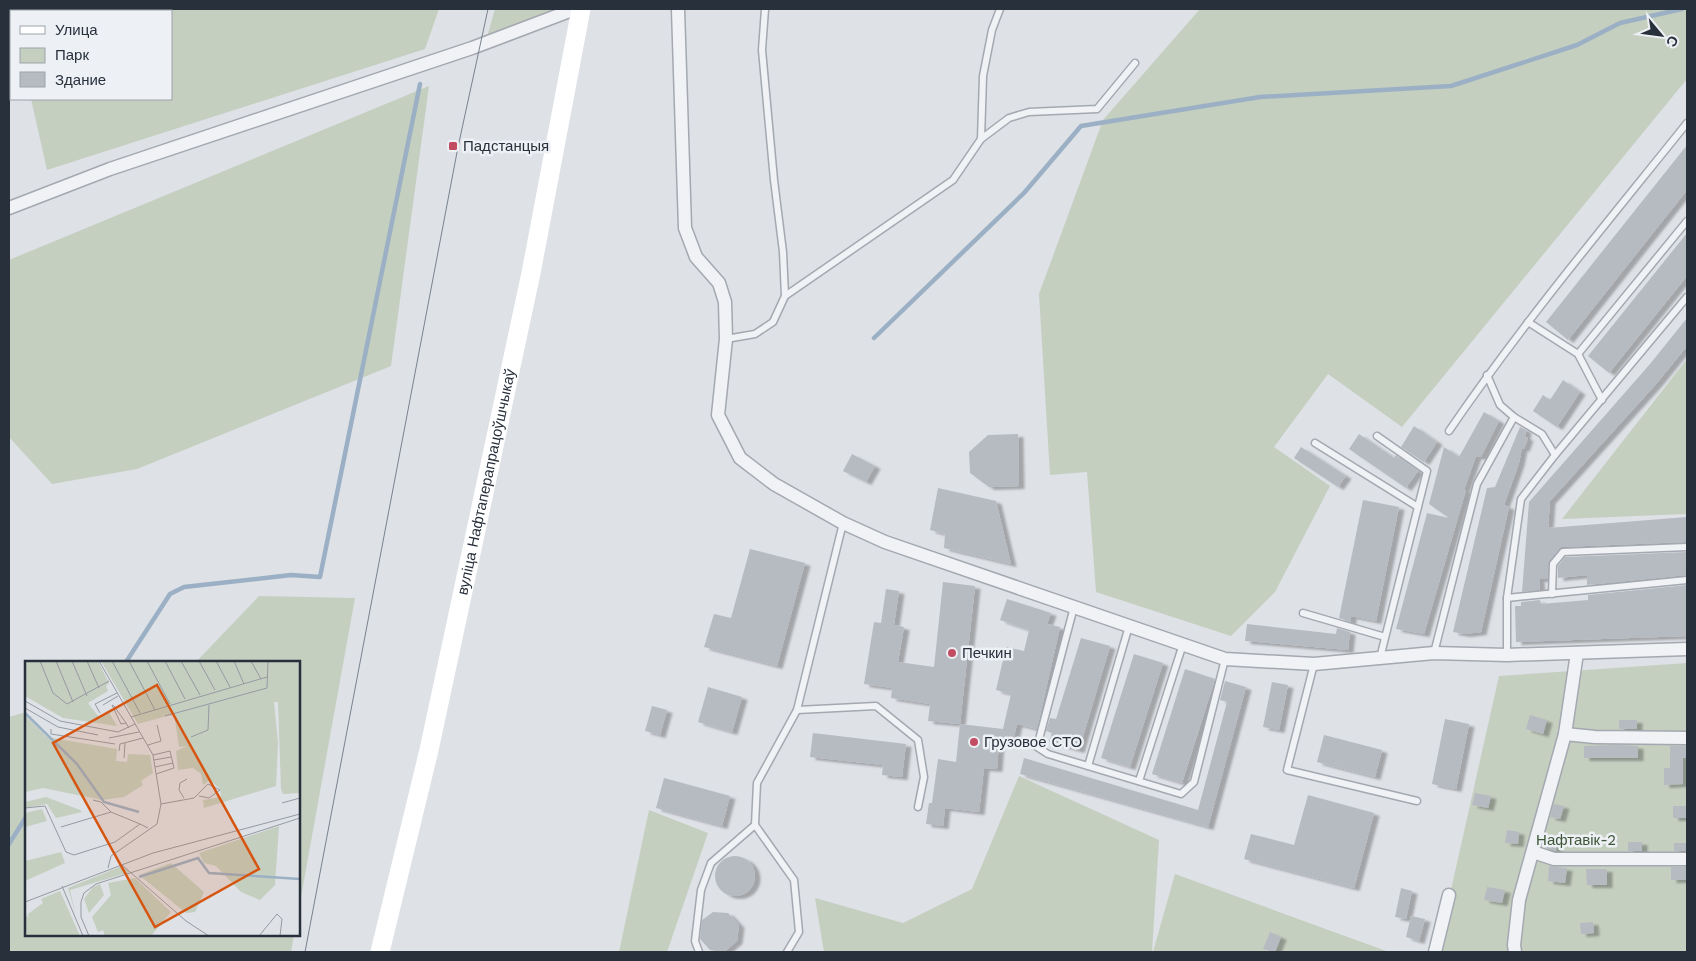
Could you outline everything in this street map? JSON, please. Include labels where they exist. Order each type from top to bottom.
[{"type":"main road","name":"вуліца Нафтаперапрацоўшчыкаў","points":[[380,952],[429,750],[525,302],[581,9]]},
{"type":"street","points":[[9,208],[110,169],[472,48],[575,9]]},
{"type":"street","points":[[678,9],[684,228],[696,257],[719,283],[725,302],[726,339],[718,415],[740,458],[774,484],[843,523],[885,542],[1225,659],[1314,664],[1434,653],[1507,655],[1687,649]]},
{"type":"street","points":[[1515,952],[1514,944],[1519,900],[1565,734],[1577,653]]},
{"type":"street","points":[[1565,734],[1595,737],[1687,738]]},
{"type":"street","points":[[1533,852],[1554,859],[1687,858]]},
{"type":"street","points":[[1435,952],[1449,895]]},
{"type":"lane","points":[[726,339],[755,334],[773,322],[785,296],[783,252],[774,180],[762,50],[765,9]]},
{"type":"lane","points":[[981,139],[983,76],[992,30],[1000,9]]},
{"type":"lane","points":[[785,296],[953,180],[981,139],[1009,118],[1029,112],[1097,109],[1135,63]]},
{"type":"lane","points":[[1449,431],[1487,375],[1687,123]]},
{"type":"lane","points":[[1578,354],[1687,221]]},
{"type":"lane","points":[[1507,655],[1507,598],[1521,499],[1687,297]]},
{"type":"lane","points":[[1528,322],[1578,354],[1602,400]]},
{"type":"lane","points":[[1487,375],[1500,405],[1514,417],[1542,434],[1555,456]]},
{"type":"lane","points":[[1434,653],[1477,484],[1514,417]]},
{"type":"lane","points":[[1377,436],[1428,471],[1380,658]]},
{"type":"lane","points":[[1316,443],[1418,507]]},
{"type":"lane","points":[[787,952],[799,932],[794,880],[755,825],[757,783],[797,710],[843,523]]},
{"type":"lane","points":[[1552,594],[1552,564],[1563,552],[1687,547]]},
{"type":"lane","points":[[1507,598],[1687,580]]},
{"type":"lane","points":[[1075,607],[1037,747],[1048,754],[1181,794],[1194,782],[1225,659]]},
{"type":"lane","points":[[1303,613],[1385,637]]},
{"type":"lane","points":[[1088,766],[1129,626]]},
{"type":"lane","points":[[1138,781],[1182,644]]},
{"type":"lane","points":[[1314,664],[1287,770],[1417,801]]},
{"type":"lane","points":[[797,710],[876,706],[918,740],[924,777],[918,807]]},
{"type":"lane","points":[[699,952],[695,941],[701,890],[711,863],[755,825]]},
{"type":"green space","points":[[9,9],[439,9],[425,49],[47,170],[31,100],[172,100],[172,10],[10,10],[10,52]]},
{"type":"green space","points":[[495,9],[554,9],[548,14],[487,37]]},
{"type":"green space","points":[[1200,9],[1687,9],[1687,79],[1402,427],[1328,374],[1274,447],[1330,486],[1275,592],[1231,636],[1096,592],[1087,472],[1050,475],[1039,294],[1103,120]]},
{"type":"green space","points":[[429,86],[391,366],[137,469],[52,484],[9,437],[9,260]]},
{"type":"green space","points":[[1687,359],[1687,514],[1562,519]]},
{"type":"green space","points":[[259,596],[355,598],[300,902],[300,661],[197,661]]},
{"type":"green space","name":"Нафтавік-2","points":[[1687,663],[1687,952],[1437,952],[1499,676]]},
{"type":"green space","points":[[25,712],[25,936],[294,936],[291,952],[9,952],[9,717]]},
{"type":"green space","points":[[1019,776],[1159,840],[1152,952],[824,952],[815,898],[903,923],[972,889]]},
{"type":"green space","points":[[649,810],[708,833],[667,952],[619,952]]},
{"type":"green space","points":[[1175,874],[1389,952],[1153,952]]},
{"type":"building","points":[[1687,145],[1687,190],[1568,340],[1546,322]]},
{"type":"building","points":[[1687,233],[1687,276],[1609,373],[1588,356]]},
{"type":"building","points":[[1687,318],[1687,346],[1657,383],[1550,501],[1548,528],[1687,517],[1687,542],[1561,547],[1549,561],[1548,579],[1539,579],[1540,590],[1522,592],[1529,502],[1650,364]]},
{"type":"building","points":[[1563,380],[1580,392],[1557,427],[1533,411],[1543,395],[1550,400]]},
{"type":"building","points":[[1484,412],[1499,421],[1481,457],[1476,456],[1464,490],[1466,490],[1424,634],[1396,629],[1427,513],[1449,518],[1429,504],[1444,447],[1459,457]]},
{"type":"building","points":[[1414,426],[1437,442],[1424,462],[1401,447]]},
{"type":"building","points":[[1520,427],[1526,430],[1525,437],[1528,438],[1524,449],[1522,448],[1519,463],[1504,505],[1509,507],[1481,632],[1465,634],[1453,632],[1487,488],[1495,487]]},
{"type":"building","points":[[1018,434],[1019,486],[989,487],[970,473],[969,452],[988,435]]},
{"type":"building","points":[[1359,434],[1394,458],[1396,455],[1418,471],[1406,488],[1349,449]]},
{"type":"building","points":[[1301,447],[1346,476],[1338,487],[1294,458]]},
{"type":"building","points":[[852,454],[875,466],[866,482],[843,471]]},
{"type":"building","points":[[938,488],[996,501],[1011,564],[944,548],[945,534],[930,530]]},
{"type":"building","points":[[1363,500],[1399,507],[1376,621],[1351,616],[1351,622],[1339,618]]},
{"type":"building","points":[[750,549],[805,563],[777,666],[704,647],[714,614],[731,618]]},
{"type":"building","points":[[1687,552],[1687,575],[1587,585],[1587,575],[1558,578],[1558,566],[1565,557]]},
{"type":"building","points":[[943,582],[975,586],[960,724],[928,721],[930,704],[891,698],[892,688],[864,684],[874,622],[881,623],[886,589],[899,591],[894,625],[904,627],[898,662],[934,667]]},
{"type":"building","points":[[1687,585],[1687,636],[1516,642],[1515,606],[1521,606],[1521,602],[1540,600],[1541,604],[1588,600],[1588,595]]},
{"type":"building","points":[[1007,599],[1051,613],[1047,624],[1060,627],[1037,729],[1017,724],[1012,745],[999,742],[997,769],[984,768],[979,812],[945,808],[943,826],[926,824],[929,803],[932,803],[938,759],[956,762],[960,724],[1003,729],[1011,694],[996,690],[1006,647],[1024,651],[1029,630],[1000,620]]},
{"type":"building","points":[[1247,624],[1336,634],[1337,628],[1350,632],[1348,650],[1245,641]]},
{"type":"building","points":[[1081,638],[1110,646],[1079,750],[1049,742],[1052,733],[1046,731],[1050,718],[1056,719]]},
{"type":"building","points":[[1134,654],[1163,663],[1130,767],[1101,758]]},
{"type":"building","points":[[1185,669],[1215,679],[1182,783],[1152,774]]},
{"type":"building","points":[[1225,681],[1246,687],[1208,827],[1020,774],[1024,758],[1198,810],[1227,702],[1220,700]]},
{"type":"building","points":[[1272,682],[1288,685],[1279,730],[1263,727]]},
{"type":"building","points":[[708,687],[742,697],[732,732],[698,722]]},
{"type":"building","points":[[652,706],[667,710],[660,735],[645,731]]},
{"type":"building","points":[[1530,715],[1547,720],[1543,734],[1526,729]]},
{"type":"building","points":[[1445,719],[1469,724],[1456,789],[1432,784]]},
{"type":"building","points":[[1619,720],[1637,720],[1637,729],[1619,729]]},
{"type":"building","points":[[813,733],[906,744],[902,777],[882,775],[883,765],[810,757]]},
{"type":"building","points":[[1324,735],[1382,750],[1375,777],[1317,762]]},
{"type":"building","points":[[1584,746],[1638,746],[1638,758],[1584,758]]},
{"type":"building","points":[[1670,746],[1687,746],[1687,758],[1683,758],[1683,784],[1664,785],[1664,768],[1670,768]]},
{"type":"building","points":[[664,778],[730,796],[722,826],[656,808]]},
{"type":"building","points":[[1475,793],[1491,796],[1488,808],[1472,805]]},
{"type":"building","points":[[1308,795],[1374,813],[1354,888],[1244,859],[1251,834],[1294,845]]},
{"type":"building","points":[[1554,804],[1564,806],[1560,819],[1550,817]]},
{"type":"building","points":[[1673,806],[1687,806],[1687,818],[1673,818]]},
{"type":"building","points":[[1507,830],[1519,832],[1518,844],[1505,843]]},
{"type":"building","points":[[1546,839],[1558,842],[1556,851],[1543,847]]},
{"type":"building","points":[[1628,842],[1642,842],[1642,851],[1628,851]]},
{"type":"building","points":[[1674,843],[1687,843],[1687,851],[1674,851]]},
{"type":"building","points":[[735,856],[749,862],[755,876],[749,890],[735,896],[721,890],[715,876],[721,862]]},
{"type":"building","points":[[1549,866],[1567,868],[1565,883],[1548,881]]},
{"type":"building","points":[[1671,867],[1687,867],[1687,880],[1671,880]]},
{"type":"building","points":[[1586,869],[1607,869],[1607,885],[1587,885]]},
{"type":"building","points":[[1487,887],[1505,890],[1502,903],[1484,900]]},
{"type":"building","points":[[1401,888],[1412,891],[1406,919],[1395,917]]},
{"type":"building","points":[[713,912],[728,913],[739,925],[737,941],[725,951],[710,950],[700,939],[702,920]]},
{"type":"building","points":[[1411,916],[1425,919],[1419,941],[1406,937]]},
{"type":"building","points":[[1593,922],[1594,933],[1581,934],[1580,923]]},
{"type":"building","points":[[1270,932],[1281,937],[1275,952],[1263,949]]},
{"type":"waterway","points":[[874,338],[1024,193],[1081,126],[1260,97],[1451,86],[1577,45],[1620,23],[1682,9]]},
{"type":"waterway","points":[[127,661],[170,594],[184,587],[291,575],[320,577],[420,84]]},
{"type":"waterway","points":[[9,844],[25,819]]},
{"type":"tram line","points":[[305,952],[458,147],[488,9]]},
{"type":"place","name":"Падстанцыя","points":[[453,146]]},
{"type":"place","name":"Печкин","points":[[952,653]]},
{"type":"place","name":"Грузовое СТО","points":[[974,742]]}]
